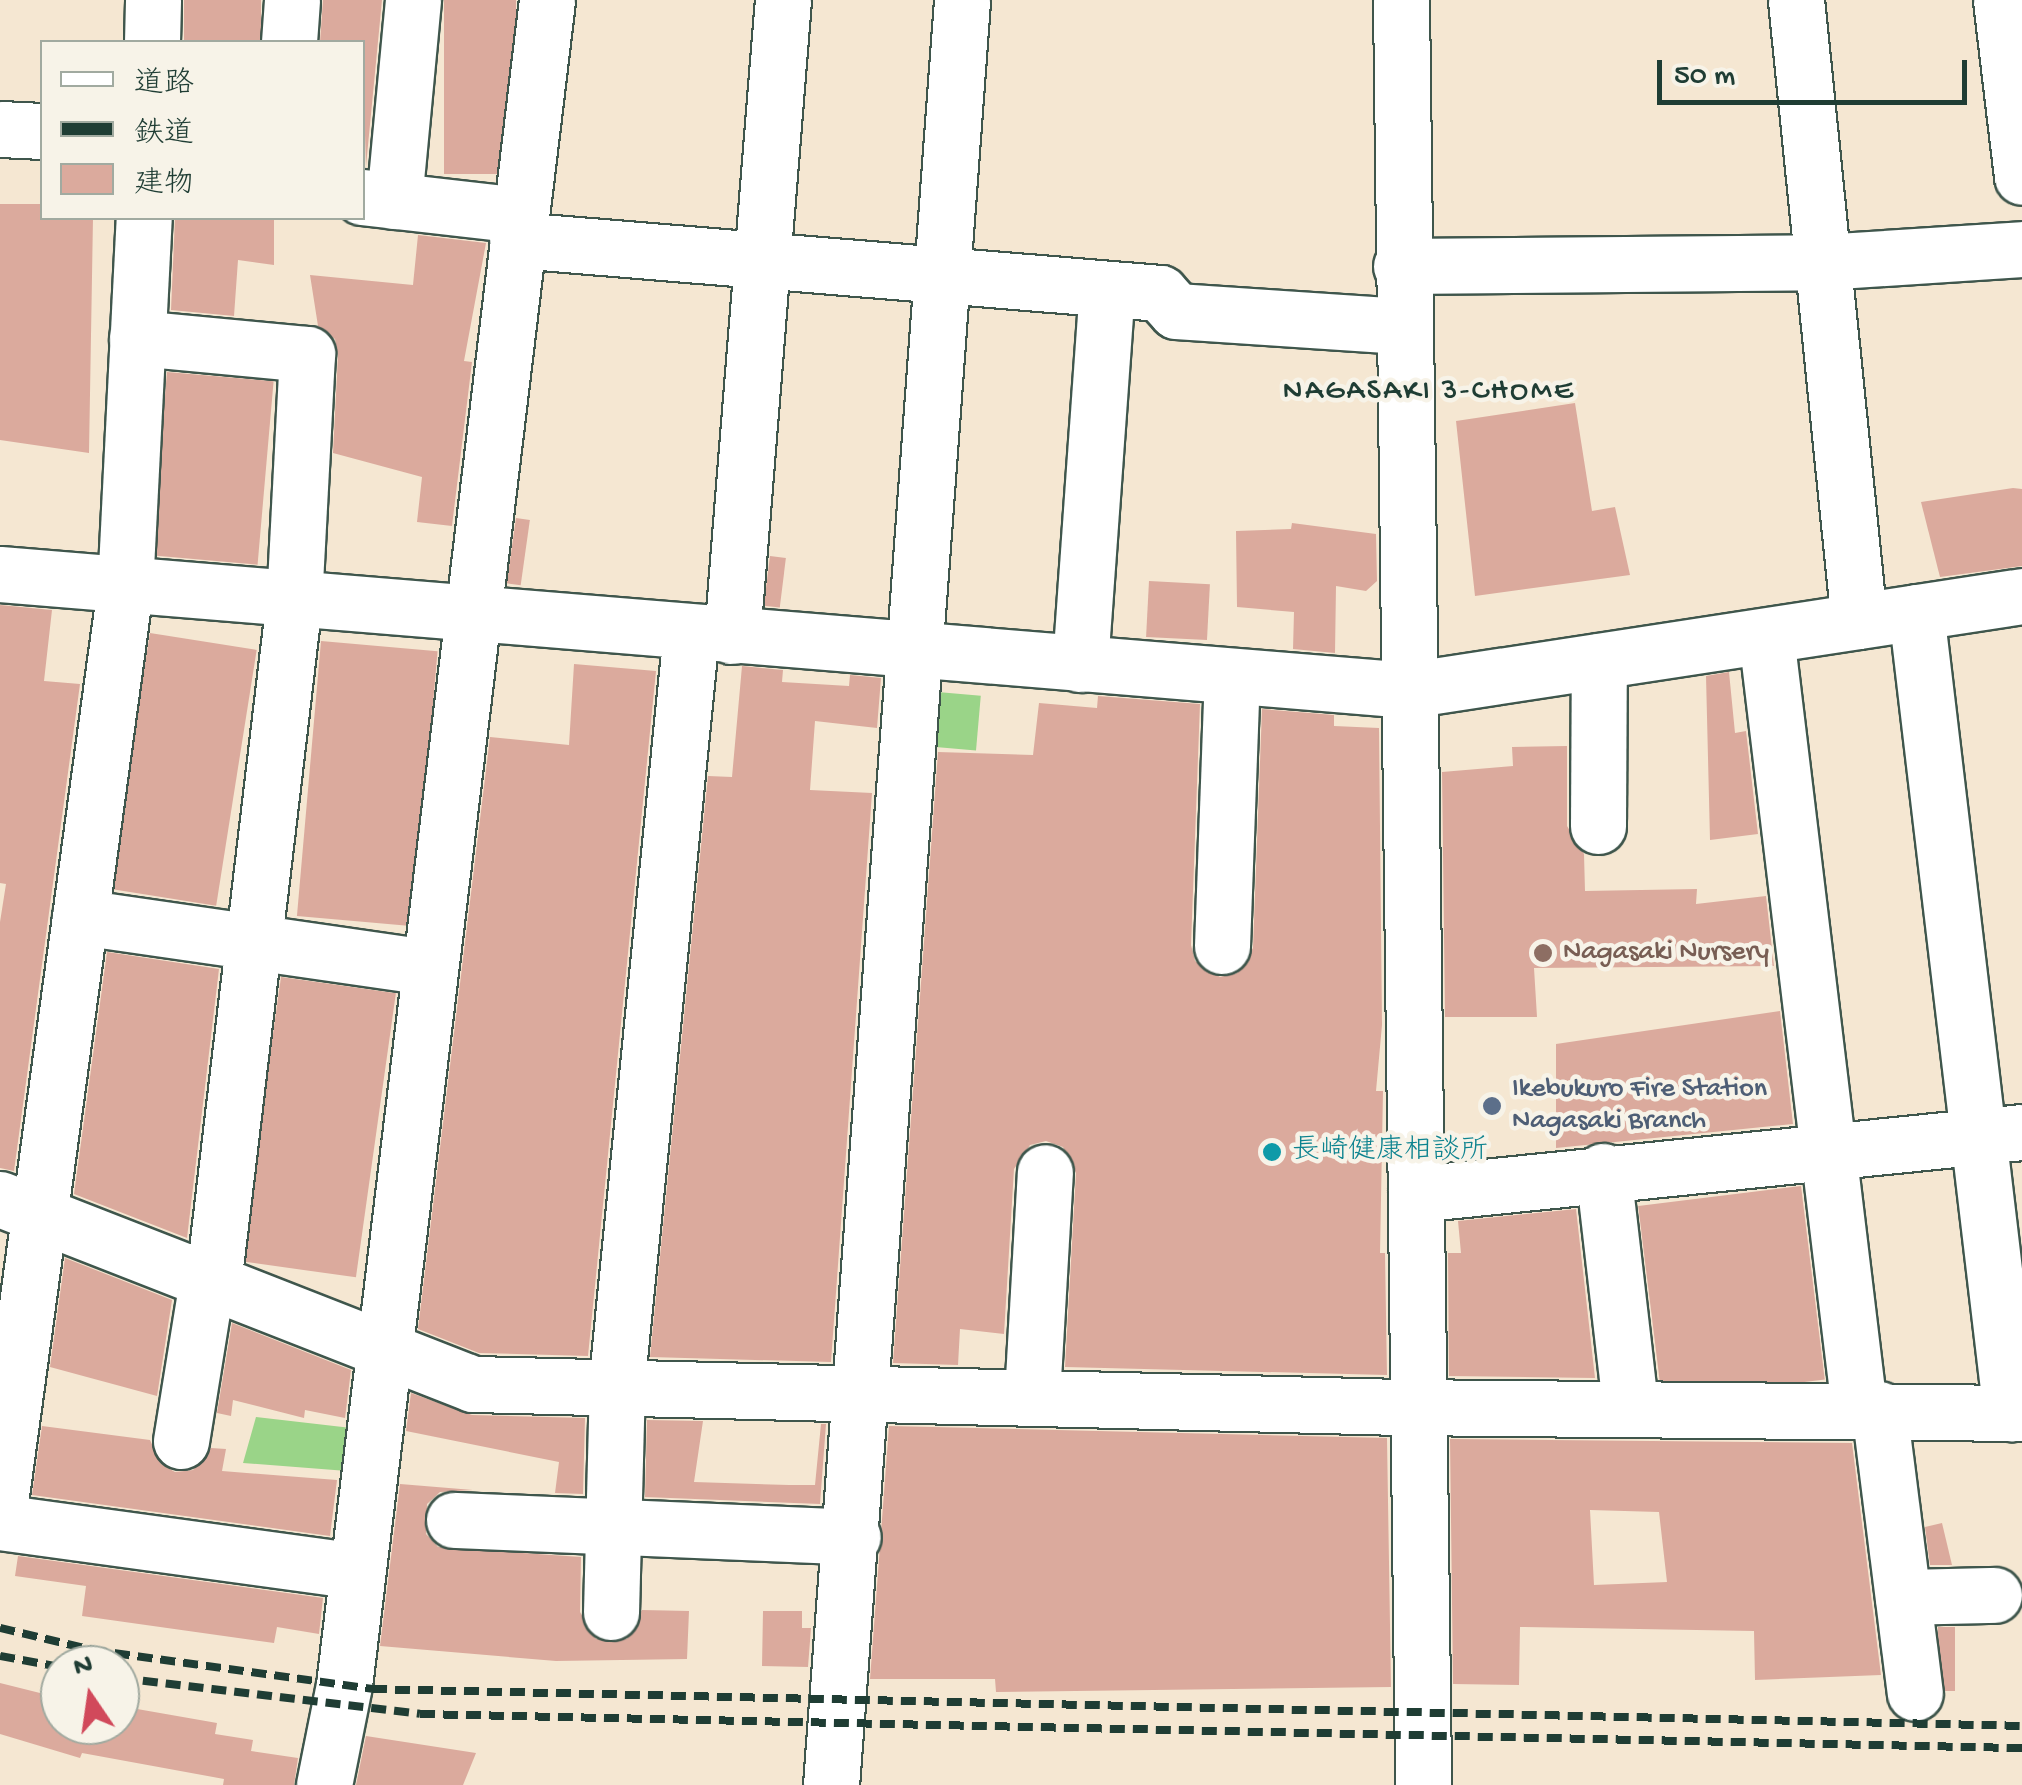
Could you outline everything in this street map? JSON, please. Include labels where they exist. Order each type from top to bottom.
[{"type":"street","points":[[152,40],[153,0]]},
{"type":"street","points":[[289,40],[292,0]]},
{"type":"street","points":[[413,0],[378,199],[518,228],[762,258],[1160,293],[1176,311],[1402,326]]},
{"type":"street","points":[[324,1785],[344,1684],[548,0]]},
{"type":"street","points":[[611,1612],[617,1386],[762,258],[784,0]]},
{"type":"street","points":[[832,1785],[842,1700],[962,0]]},
{"type":"street","points":[[1400,0],[1423,1785]]},
{"type":"street","points":[[1796,0],[1860,621]]},
{"type":"street","points":[[2001,0],[2022,177]]},
{"type":"street","points":[[0,130],[40,132]]},
{"type":"street","points":[[0,1502],[22,1207],[80,917],[126,588],[144,220]]},
{"type":"street","points":[[1401,266],[1822,262],[2022,249]]},
{"type":"street","points":[[1080,664],[1107,290]]},
{"type":"street","points":[[138,338],[307,354],[294,601],[210,1282],[180,1441]]},
{"type":"street","points":[[0,574],[126,588],[1408,690],[2022,596]]},
{"type":"street","points":[[22,1207],[472,1384],[1419,1407],[1630,1406],[2016,1413],[1999,1135],[1916,612]]},
{"type":"street","points":[[1766,636],[1827,1153],[1903,1596],[1915,1693]]},
{"type":"street","points":[[1598,826],[1599,661]]},
{"type":"street","points":[[1222,946],[1232,676]]},
{"type":"street","points":[[80,917],[428,966]]},
{"type":"street","points":[[1416,1194],[1603,1170],[1999,1135]]},
{"type":"street","points":[[1603,1170],[1630,1406]]},
{"type":"street","points":[[1032,1396],[1045,1172]]},
{"type":"street","points":[[454,1520],[853,1537]]},
{"type":"street","points":[[0,1522],[356,1571]]},
{"type":"street","points":[[1903,1596],[1994,1595]]},
{"type":"green space","points":[[926,691],[981,696],[976,751],[921,746]]},
{"type":"green space","points":[[256,1417],[360,1429],[347,1471],[243,1463]]},
{"type":"building","points":[[184,0],[261,0],[261,40],[184,40]]},
{"type":"building","points":[[323,0],[382,0],[366,166],[365,40],[320,40]]},
{"type":"building","points":[[444,0],[516,0],[516,174],[444,174]]},
{"type":"building","points":[[0,204],[40,204],[40,220],[93,220],[89,453],[0,440]]},
{"type":"building","points":[[175,220],[274,220],[274,265],[238,260],[234,316],[171,310]]},
{"type":"building","points":[[418,235],[486,243],[464,361],[472,362],[452,526],[417,522],[422,477],[333,453],[338,355],[335,339],[318,326],[310,275],[413,285]]},
{"type":"building","points":[[167,372],[274,381],[258,565],[151,555]]},
{"type":"building","points":[[1575,403],[1592,511],[1615,507],[1630,575],[1475,596],[1456,421]]},
{"type":"building","points":[[2022,489],[2022,566],[1940,577],[1921,502]]},
{"type":"building","points":[[516,518],[530,520],[521,585],[507,583]]},
{"type":"building","points":[[1292,523],[1376,534],[1377,581],[1366,591],[1336,586],[1335,653],[1293,649],[1294,612],[1237,607],[1236,531],[1291,529]]},
{"type":"building","points":[[770,556],[786,558],[780,608],[764,606]]},
{"type":"building","points":[[1149,581],[1210,584],[1207,640],[1146,637]]},
{"type":"building","points":[[0,605],[52,610],[44,681],[80,684],[14,1171],[0,1168],[0,922],[6,884],[0,883]]},
{"type":"building","points":[[150,633],[257,650],[216,906],[109,889]]},
{"type":"building","points":[[321,641],[438,651],[413,926],[297,916]]},
{"type":"building","points":[[574,664],[656,671],[588,1356],[479,1353],[418,1329],[490,737],[569,745]]},
{"type":"building","points":[[742,666],[783,670],[782,682],[849,686],[850,675],[881,678],[877,728],[815,721],[810,790],[872,793],[831,1362],[650,1357],[708,776],[732,777]]},
{"type":"building","points":[[1729,672],[1735,733],[1746,731],[1758,834],[1710,840],[1706,676]]},
{"type":"building","points":[[1098,696],[1200,704],[1191,945],[1195,961],[1220,977],[1237,973],[1253,948],[1262,709],[1334,715],[1334,726],[1379,728],[1382,1025],[1376,1091],[1383,1091],[1380,1253],[1385,1253],[1387,1375],[1065,1367],[1076,1173],[1063,1147],[1046,1141],[1030,1145],[1014,1169],[1004,1334],[960,1329],[958,1365],[893,1363],[938,752],[1033,755],[1039,703],[1097,708]]},
{"type":"building","points":[[1567,746],[1567,826],[1584,854],[1585,891],[1697,889],[1696,904],[1766,896],[1774,966],[1534,968],[1537,1017],[1445,1017],[1442,772],[1513,766],[1512,747]]},
{"type":"building","points":[[107,952],[219,969],[187,1238],[74,1194]]},
{"type":"building","points":[[281,977],[396,993],[356,1277],[241,1261]]},
{"type":"building","points":[[1780,1011],[1793,1124],[1556,1148],[1556,1044]]},
{"type":"building","points":[[1801,1186],[1825,1380],[1662,1400],[1638,1206]]},
{"type":"building","points":[[1576,1209],[1595,1378],[1449,1376],[1448,1253],[1461,1253],[1458,1221]]},
{"type":"building","points":[[65,1258],[172,1300],[157,1396],[50,1367]]},
{"type":"building","points":[[232,1323],[351,1370],[345,1418],[305,1410],[304,1418],[233,1400],[231,1416],[217,1413]]},
{"type":"building","points":[[411,1393],[472,1415],[585,1418],[583,1494],[555,1493],[559,1462],[406,1431]]},
{"type":"building","points":[[647,1420],[703,1421],[694,1482],[789,1485],[815,1485],[821,1424],[826,1424],[820,1504],[645,1497]]},
{"type":"building","points":[[42,1426],[150,1440],[161,1464],[175,1472],[193,1470],[211,1448],[226,1449],[222,1471],[337,1480],[330,1536],[32,1495]]},
{"type":"building","points":[[889,1426],[1387,1438],[1391,1687],[996,1692],[995,1679],[870,1679]]},
{"type":"building","points":[[1450,1439],[1852,1443],[1881,1675],[1755,1680],[1754,1631],[1520,1627],[1519,1685],[1453,1684]],"holes":[[[1590,1510],[1659,1512],[1667,1582],[1594,1585]]]},
{"type":"building","points":[[400,1484],[473,1490],[440,1492],[427,1504],[426,1534],[438,1547],[581,1557],[580,1612],[596,1639],[627,1639],[642,1610],[689,1611],[687,1659],[556,1661],[380,1646]]},
{"type":"building","points":[[1942,1523],[1952,1565],[1930,1565],[1925,1527]]},
{"type":"building","points":[[18,1556],[323,1598],[319,1634],[277,1627],[274,1643],[82,1616],[86,1586],[15,1576]]},
{"type":"building","points":[[763,1611],[802,1611],[802,1628],[811,1628],[808,1667],[762,1666]]},
{"type":"building","points":[[1938,1627],[1955,1627],[1955,1691],[1938,1691]]},
{"type":"building","points":[[0,1683],[40,1693],[40,1745],[140,1745],[140,1710],[217,1723],[215,1734],[253,1740],[251,1751],[298,1758],[294,1785],[223,1785],[224,1779],[82,1753],[80,1758],[0,1734]]},
{"type":"building","points":[[366,1736],[476,1753],[463,1785],[356,1785]]},
{"type":"railway","points":[[0,1628],[92,1650],[372,1689],[2022,1726]]},
{"type":"railway","points":[[0,1656],[40,1663]]},
{"type":"railway","points":[[140,1680],[420,1714],[2022,1748]]},
{"type":"place","name":"Nagasaki Nursery","points":[[1543,953]]},
{"type":"place","name":"Ikebukuro Fire Station Nagasaki Branch","points":[[1492,1106]]},
{"type":"place","name":"長崎健康相談所","points":[[1272,1152]]},
{"type":"district","name":"NAGASAKI 3-CHOME","points":[[1429,393]]}]
